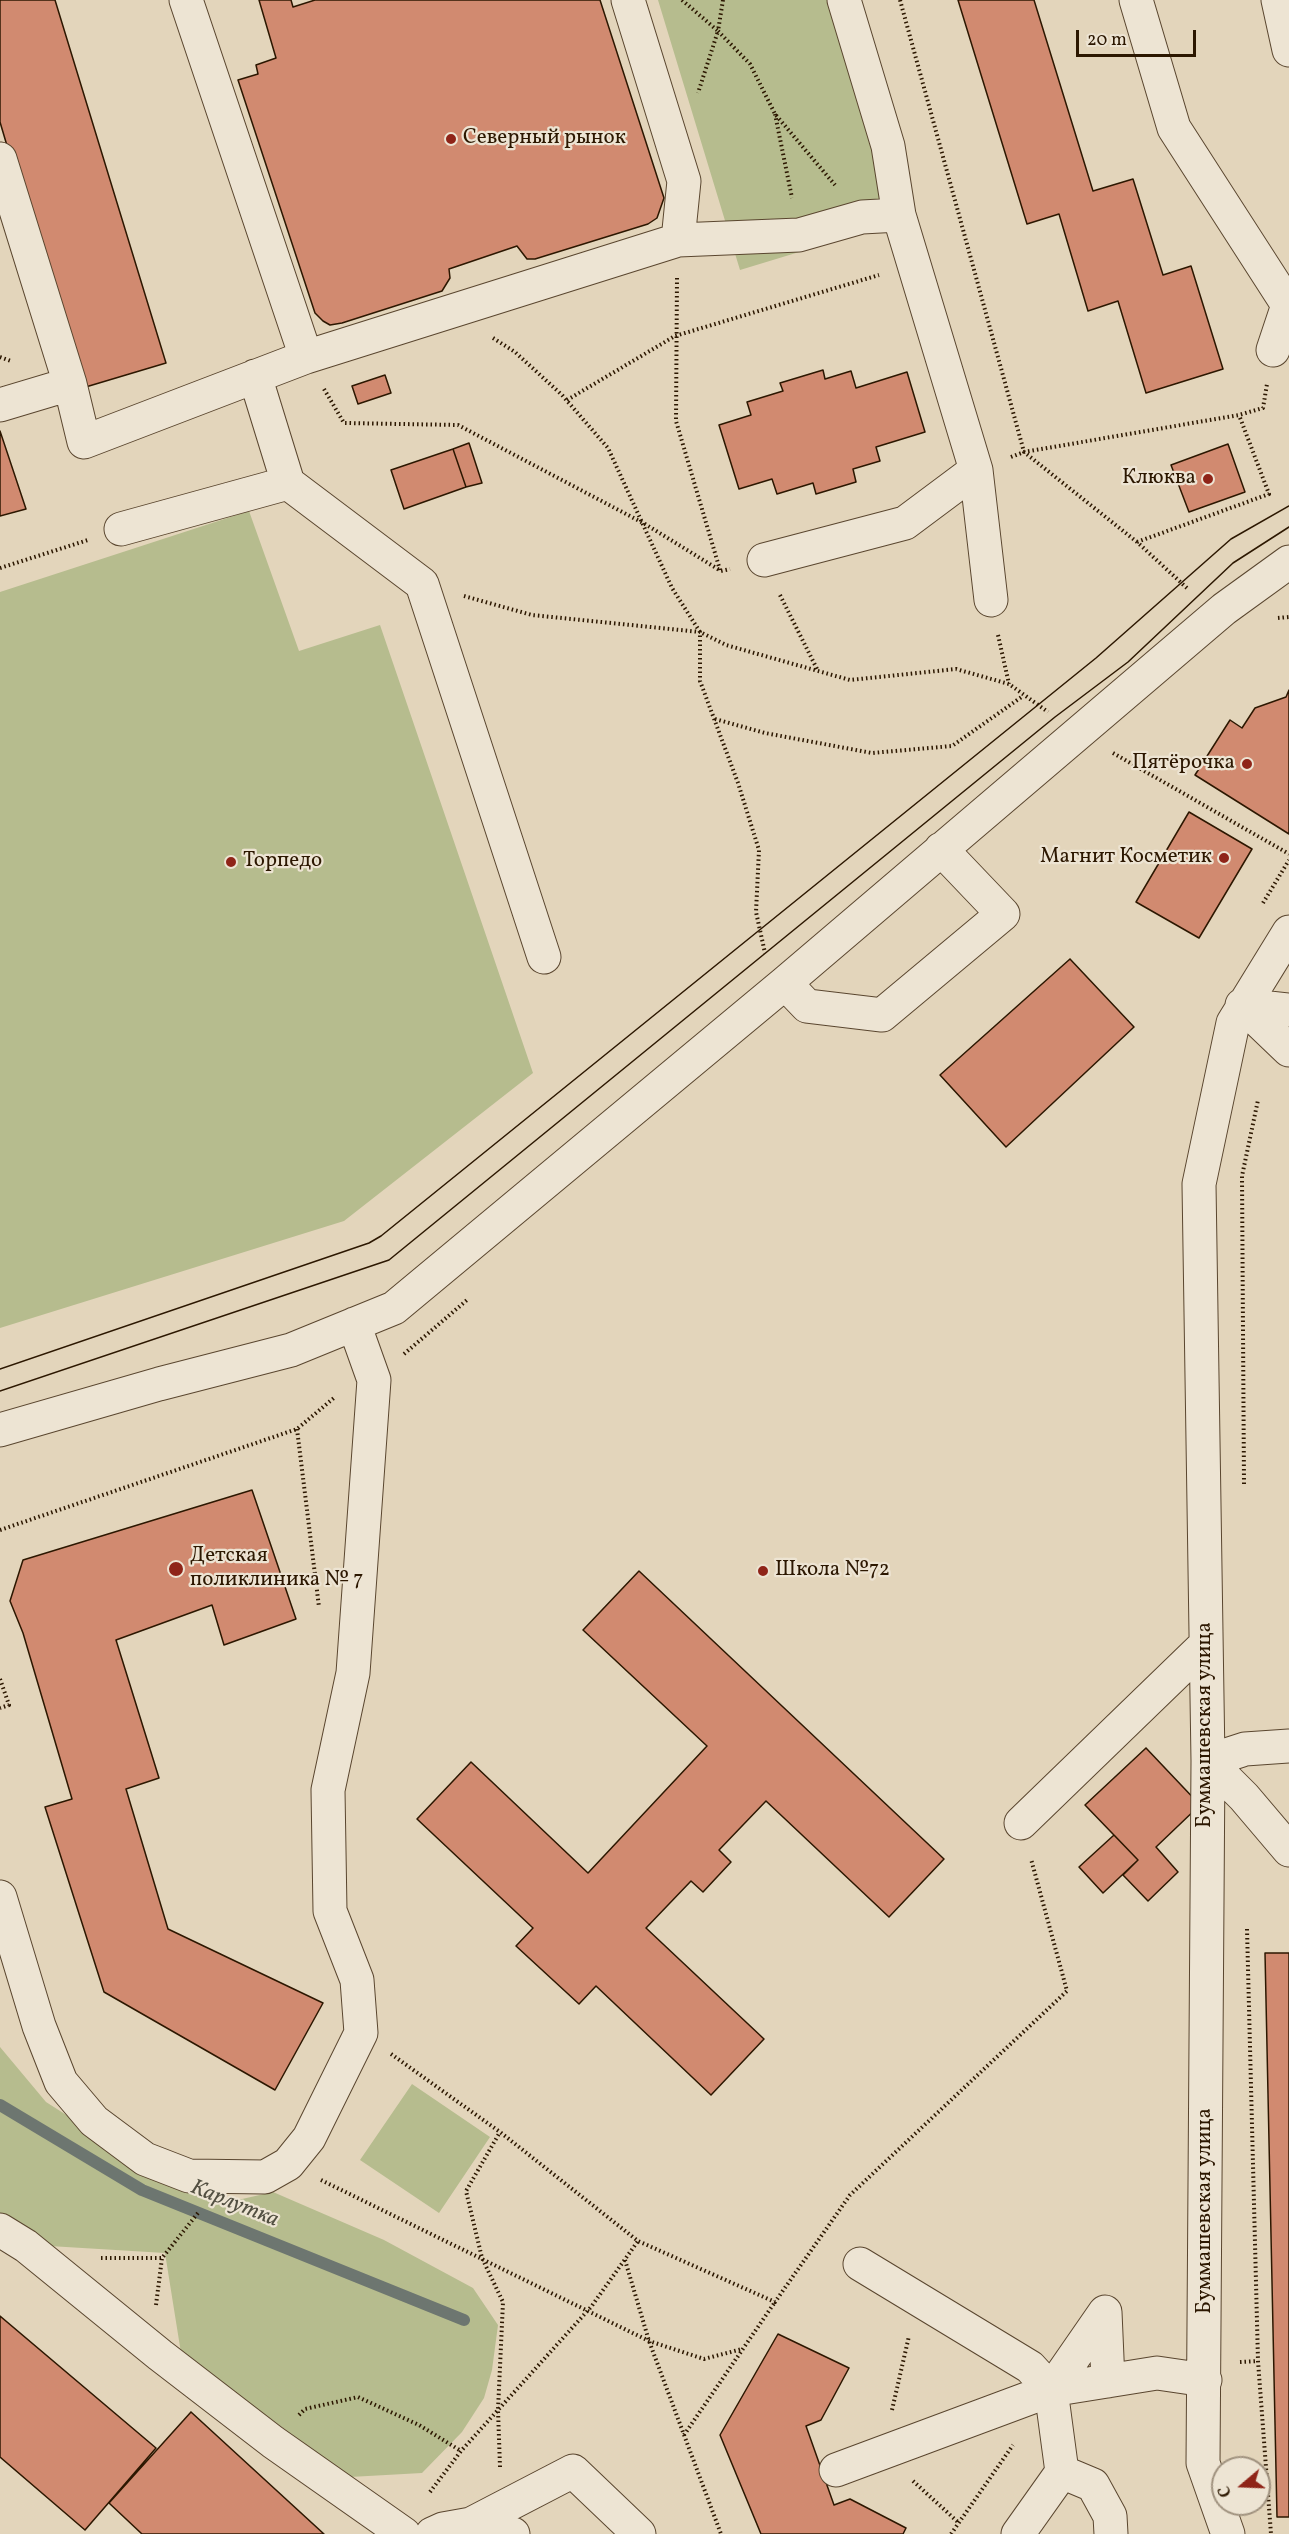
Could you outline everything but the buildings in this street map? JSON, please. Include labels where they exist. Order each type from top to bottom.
[{"type":"street","points":[[186,0],[306,357]]},
{"type":"street","points":[[628,0],[684,181],[678,240]]},
{"type":"street","points":[[844,0],[888,146],[899,215],[976,470],[991,600]]},
{"type":"street","points":[[1137,0],[1174,128],[1289,304],[1273,350]]},
{"type":"street","points":[[1278,0],[1289,50]]},
{"type":"street","points":[[0,159],[70,384],[84,442],[306,357],[678,240],[799,235],[862,217],[899,215]]},
{"type":"street","points":[[255,376],[288,483],[422,584],[544,957]]},
{"type":"street","points":[[0,405],[70,384]]},
{"type":"street","points":[[764,560],[905,523],[976,470]]},
{"type":"street","points":[[121,529],[288,483]]},
{"type":"street","points":[[0,1430],[159,1384],[291,1350],[394,1308],[785,983],[1224,609],[1289,561]]},
{"type":"street","points":[[785,983],[807,1006],[882,1015],[1003,914],[941,849]]},
{"type":"street","name":"Буммашевская улица","points":[[1228,2534],[1203,2463],[1208,1761],[1199,1184],[1233,1023],[1289,932]]},
{"type":"street","points":[[1242,1005],[1289,1010]]},
{"type":"street","points":[[1242,1005],[1289,1050]]},
{"type":"street","points":[[0,1897],[39,2026],[61,2082],[94,2121],[145,2159],[189,2176],[265,2177],[288,2164],[309,2138],[361,2033],[357,1980],[330,1911],[328,1790],[353,1673],[374,1380],[354,1324]]},
{"type":"street","points":[[1021,1823],[1206,1644]]},
{"type":"street","points":[[1289,1746],[1245,1749],[1208,1761],[1244,1797],[1289,1850]]},
{"type":"street","points":[[0,2230],[27,2246],[160,2355],[273,2442],[404,2534]]},
{"type":"street","points":[[860,2264],[1030,2367],[1051,2390],[1062,2472],[1018,2534]]},
{"type":"street","points":[[1051,2390],[1105,2312],[1108,2381]]},
{"type":"street","points":[[836,2470],[1051,2390],[1157,2373],[1205,2380]]},
{"type":"street","points":[[432,2534],[471,2524],[507,2520],[573,2471],[639,2534]]},
{"type":"street","points":[[1062,2472],[1093,2485],[1110,2516],[1111,2534]]},
{"type":"path","points":[[682,0],[718,31],[750,64],[775,114],[862,217]]},
{"type":"path","points":[[718,31],[723,0]]},
{"type":"path","points":[[900,0],[1024,452],[1137,542],[1180,583],[1199,597],[1224,609]]},
{"type":"path","points":[[775,114],[799,235]]},
{"type":"path","points":[[678,240],[675,336],[676,421],[721,571]]},
{"type":"path","points":[[567,400],[675,336],[914,264]]},
{"type":"path","points":[[454,312],[515,352],[567,400],[608,448],[645,524],[672,588],[700,632],[700,681],[738,783],[759,850],[756,912],[765,954],[785,983]]},
{"type":"path","points":[[976,470],[1024,452],[1239,415],[1263,408],[1273,350]]},
{"type":"path","points":[[306,357],[344,423],[458,425],[645,524],[721,571],[764,560],[818,671]]},
{"type":"path","points":[[1137,542],[1269,494],[1239,415]]},
{"type":"path","points":[[0,568],[121,529]]},
{"type":"path","points":[[422,584],[532,615],[700,632],[726,645],[850,680],[956,669],[1009,684],[1055,717],[1071,737],[1105,748],[1289,854]]},
{"type":"path","points":[[991,600],[1009,684]]},
{"type":"path","points":[[714,719],[765,733],[872,753],[952,746],[1023,696]]},
{"type":"path","points":[[0,1530],[297,1429],[331,1398],[374,1380]]},
{"type":"path","points":[[297,1429],[317,1603],[322,1613]]},
{"type":"path","points":[[0,1679],[9,1705],[0,1708]]},
{"type":"path","points":[[683,2435],[850,2195],[1067,1991],[1021,1823]]},
{"type":"path","points":[[361,2033],[500,2132],[638,2241],[775,2302]]},
{"type":"path","points":[[500,2132],[466,2191],[482,2258],[503,2302],[498,2410],[507,2520]]},
{"type":"path","points":[[288,2164],[650,2341],[704,2359],[742,2349]]},
{"type":"path","points":[[96,2258],[162,2258],[180,2235]]},
{"type":"path","points":[[273,2442],[305,2409],[358,2397],[419,2425],[460,2451],[587,2312],[638,2241]]},
{"type":"path","points":[[624,2260],[683,2435],[721,2534]]},
{"type":"path","points":[[917,2298],[882,2453],[959,2523]]},
{"type":"path","points":[[951,2534],[1019,2437]]},
{"type":"green space","points":[[658,0],[846,0],[911,218],[740,270]]},
{"type":"green space","name":"Торпедо","points":[[249,511],[299,651],[380,625],[533,1073],[344,1221],[0,1328],[0,592]]},
{"type":"green space","points":[[0,2047],[46,2102],[173,2183],[220,2204],[273,2192],[384,2240],[473,2288],[498,2325],[492,2370],[484,2398],[462,2432],[422,2473],[350,2477],[181,2353],[165,2253],[33,2245],[0,2220]]},
{"type":"green space","points":[[412,2084],[490,2137],[439,2213],[360,2160]]},
{"type":"waterway","name":"Карлутка","points":[[0,2105],[142,2190],[464,2320]]},
{"type":"tram line","points":[[0,1369],[369,1243],[381,1236],[1096,658],[1231,539],[1289,506]]},
{"type":"tram line","points":[[0,1391],[389,1260],[1055,717],[1128,662],[1233,563],[1289,527]]},
{"type":"place","name":"Северный рынок","points":[[451,139]]},
{"type":"place","name":"Клюква","points":[[1208,479]]},
{"type":"place","name":"Пятёрочка","points":[[1247,764]]},
{"type":"place","name":"Магнит Косметик","points":[[1224,858]]},
{"type":"place","name":"Торпедо","points":[[231,862]]},
{"type":"place","name":"Детская поликлиника № 7","points":[[176,1569]]},
{"type":"place","name":"Школа №72","points":[[763,1571]]}]
